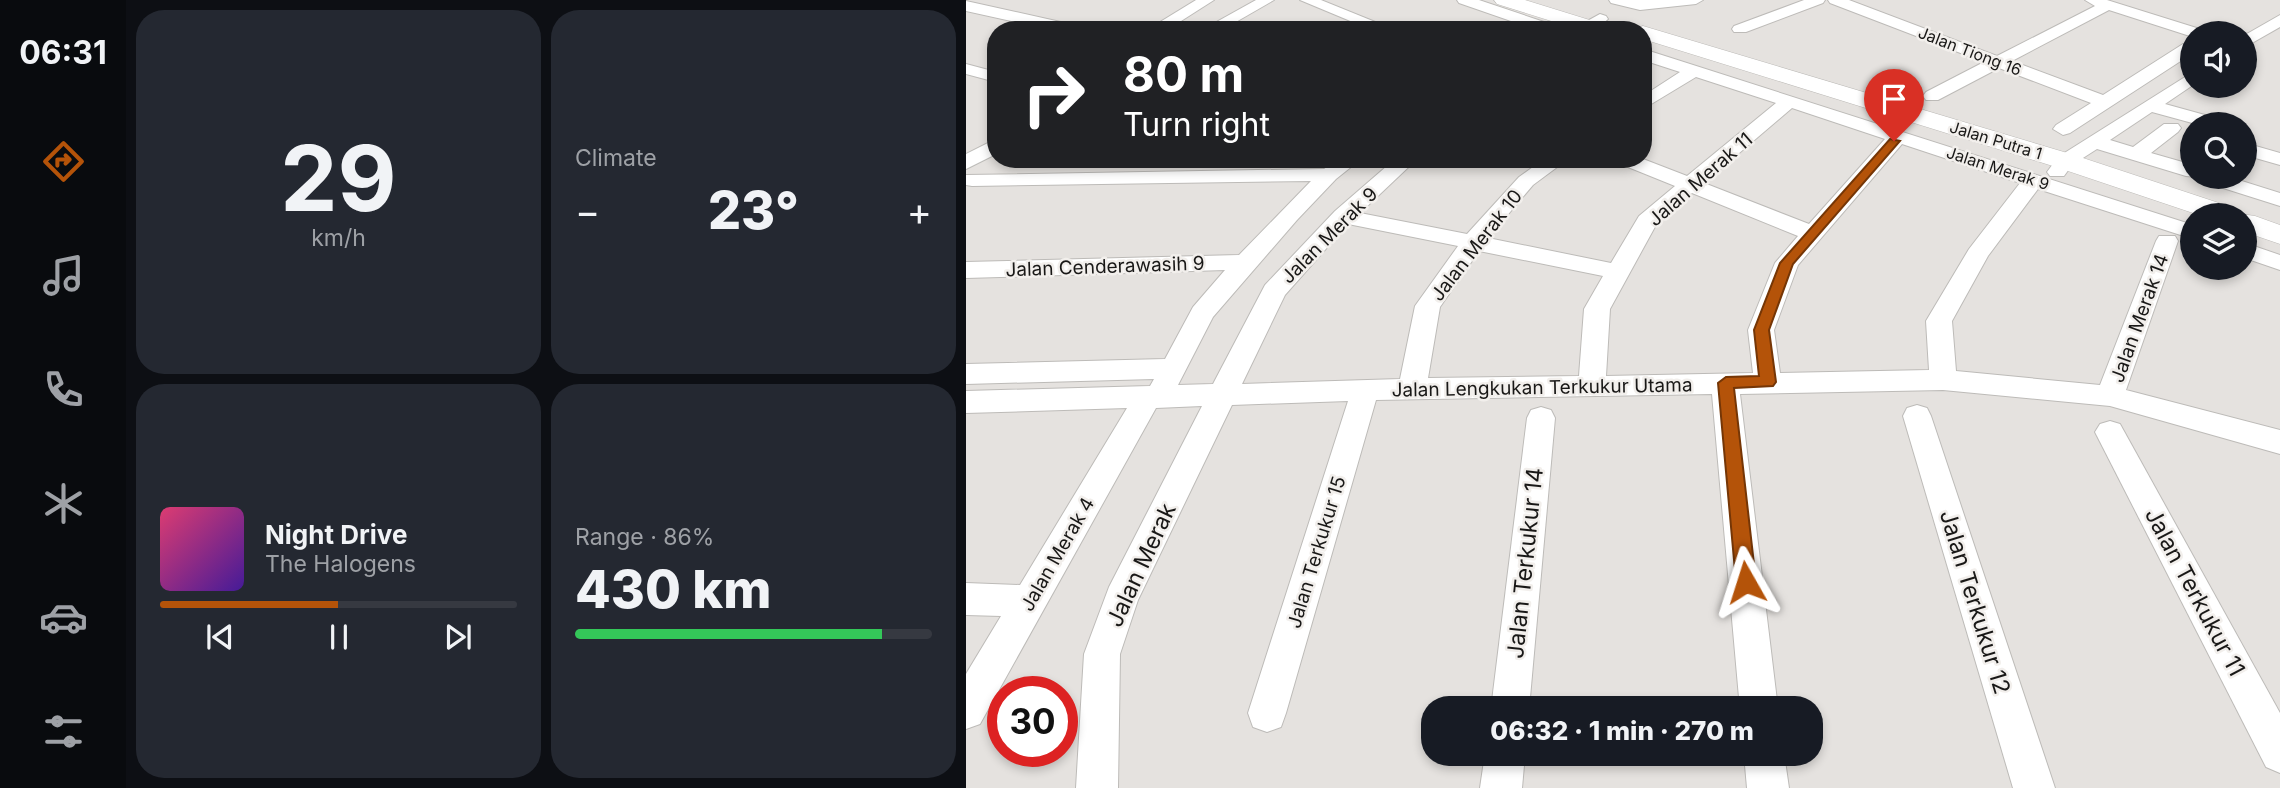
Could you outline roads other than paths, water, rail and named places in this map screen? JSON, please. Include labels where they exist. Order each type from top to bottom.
[{"type":"main road","points":[[1504,0],[1575,21]]},
{"type":"main road","points":[[1541,0],[1582,21]]},
{"type":"main road","name":"Jalan Putra 1","points":[[1652,35],[2052,171],[2180,203]]},
{"type":"main road","name":"Jalan Putra 1","points":[[1652,46],[2180,212]]},
{"type":"main road","points":[[2257,226],[2280,234]]},
{"type":"main road","points":[[2257,238],[2280,247]]},
{"type":"street","points":[[1171,21],[1207,0]]},
{"type":"street","points":[[1204,21],[1240,0]]},
{"type":"street","points":[[1227,21],[1267,0]]},
{"type":"street","points":[[1307,0],[1363,21]]},
{"type":"street","points":[[1464,0],[1526,21]]},
{"type":"street","points":[[1616,0],[1640,5],[1696,0]]},
{"type":"street","points":[[1740,29],[1818,0]]},
{"type":"street","name":"Jalan Tiong 16","points":[[1835,0],[2105,102]]},
{"type":"street","points":[[1932,96],[2100,2],[2180,35]]},
{"type":"street","points":[[966,6],[1034,21]]},
{"type":"street","points":[[2257,34],[2280,20]]},
{"type":"street","points":[[2063,129],[2180,49]]},
{"type":"street","name":"Jalan Merak 9","points":[[1652,57],[1789,101],[2052,171],[2180,226]]},
{"type":"street","points":[[966,69],[987,75]]},
{"type":"street","points":[[1652,98],[1694,70]]},
{"type":"street","points":[[1943,380],[1939,321],[1977,254],[2052,171],[2180,86]]},
{"type":"street","name":"Jalan Merak 11","points":[[1592,385],[1597,309],[1647,221],[1789,101]]},
{"type":"street","points":[[2152,106],[2180,114]]},
{"type":"street","points":[[2133,117],[2180,130]]},
{"type":"street","points":[[2137,154],[2171,128]]},
{"type":"street","points":[[2257,135],[2280,142]]},
{"type":"street","points":[[1768,382],[1761,330],[1787,263],[1894,141]]},
{"type":"street","points":[[2095,142],[2180,168]]},
{"type":"street","points":[[2257,152],[2280,159]]},
{"type":"street","points":[[968,176],[987,155]]},
{"type":"street","points":[[968,176],[987,168]]},
{"type":"street","points":[[1124,177],[1136,168]]},
{"type":"street","points":[[1189,177],[1202,168]]},
{"type":"street","name":"Jalan Merak 4","points":[[966,710],[1152,398],[1173,369],[1202,313],[1245,262],[1339,168]]},
{"type":"street","name":"Jalan Merak 9","points":[[1225,394],[1274,291],[1343,216],[1397,168]]},
{"type":"street","name":"Jalan Merak 10","points":[[1412,389],[1428,306],[1473,242],[1526,181],[1545,168]]},
{"type":"street","points":[[1648,168],[1813,234]]},
{"type":"street","points":[[968,176],[1329,175]]},
{"type":"street","points":[[2246,189],[2280,200]]},
{"type":"street","points":[[1343,216],[1619,272]]},
{"type":"street","name":"Jalan Merak 14","points":[[2110,396],[2167,241]]},
{"type":"street","points":[[2257,254],[2280,262]]},
{"type":"street","name":"Jalan Cenderawasih 9","points":[[966,270],[1245,262]]},
{"type":"street","points":[[966,374],[1173,369]]},
{"type":"street","name":"Jalan Lengkukan Terkukur Utama","points":[[966,402],[1412,389],[1943,380],[2110,396],[2280,442]]},
{"type":"street","points":[[1726,383],[1758,696]]},
{"type":"street","name":"Jalan Terkukur 15","points":[[1267,713],[1365,391]]},
{"type":"street","name":"Jalan Merak","points":[[1097,788],[1102,654],[1122,598],[1225,394]]},
{"type":"street","name":"Jalan Terkukur 12","points":[[1917,416],[2034,788]]},
{"type":"street","name":"Jalan Terkukur 14","points":[[1511,696],[1541,418]]},
{"type":"street","name":"Jalan Terkukur 11","points":[[2110,432],[2280,753]]},
{"type":"street","points":[[966,599],[1030,601]]},
{"type":"street","points":[[1502,788],[1504,766]]},
{"type":"street","points":[[1765,766],[1768,788]]}]
